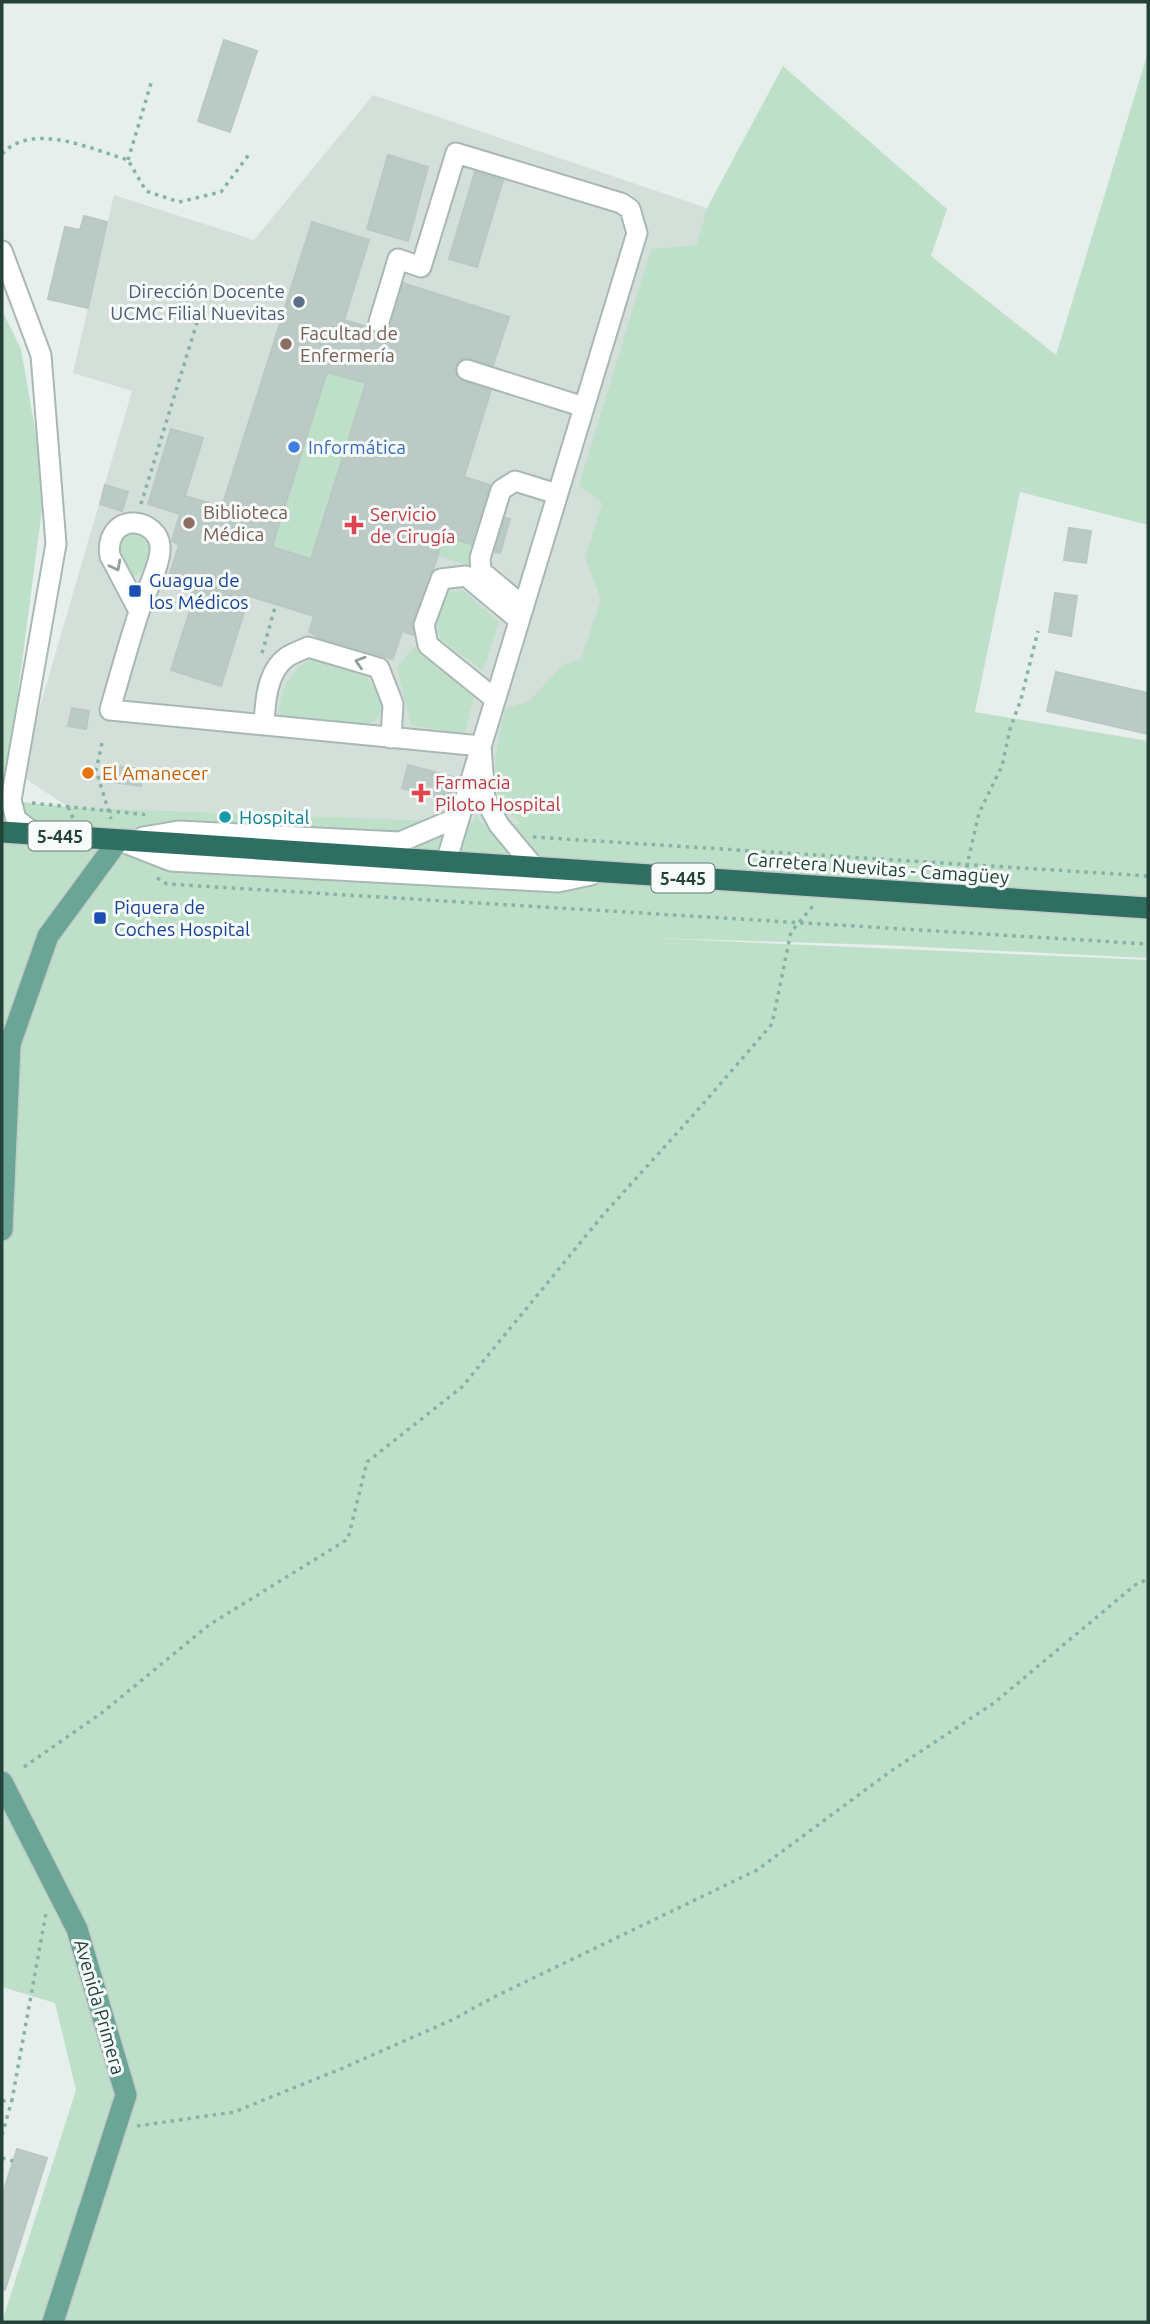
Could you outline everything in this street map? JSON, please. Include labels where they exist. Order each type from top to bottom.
[{"type":"highway","name":"Carretera Nuevitas - Camagüey","points":[[2,832],[1148,908]]},
{"type":"main road","points":[[2,1230],[10,1044],[48,936],[118,841]]},
{"type":"main road","name":"Avenida Primera","points":[[2,1782],[77,1929],[126,2095],[52,2322]]},
{"type":"street","points":[[379,322],[398,259],[421,267],[456,153],[621,203],[630,209],[637,233],[446,862]]},
{"type":"street","points":[[2,251],[41,355],[56,544],[11,800],[16,819],[36,834]]},
{"type":"street","points":[[467,370],[584,407]]},
{"type":"street","points":[[521,613],[481,571],[480,558],[501,490],[515,481],[557,494]]},
{"type":"street","points":[[139,611],[110,556],[109,548],[114,532],[129,523],[137,523],[152,530],[160,545],[160,554],[139,611],[110,710],[481,746]]},
{"type":"street","points":[[495,699],[428,645],[424,625],[441,579],[466,576],[521,613]]},
{"type":"street","points":[[264,725],[265,702],[274,671],[286,657],[308,647],[379,668],[393,704],[390,737]]},
{"type":"street","points":[[481,746],[485,799],[499,825],[535,868]]},
{"type":"street","points":[[364,857],[459,817]]},
{"type":"street","points":[[118,841],[178,831],[399,842]]},
{"type":"street","name":"Carretera Nuevitas - Camagüey","points":[[118,841],[171,861],[558,882],[604,872]]},
{"type":"path","points":[[128,160],[152,80]]},
{"type":"path","points":[[2,154],[12,143],[51,137],[128,160],[146,191],[179,202],[221,192],[250,153]]},
{"type":"path","points":[[137,523],[142,497],[203,303]]},
{"type":"path","points":[[966,896],[967,865],[979,813],[1002,766],[1038,631]]},
{"type":"path","points":[[102,743],[96,770],[118,841]]},
{"type":"path","points":[[499,825],[521,836],[1148,876]]},
{"type":"path","points":[[148,872],[167,884],[1148,944]]},
{"type":"path","points":[[24,1767],[103,1712],[209,1625],[348,1539],[367,1462],[462,1387],[603,1215],[772,1024],[791,932],[829,887]]},
{"type":"path","points":[[116,2127],[234,2112],[454,2019],[757,1870],[891,1772],[994,1703],[1135,1585],[1148,1579]]},
{"type":"path","points":[[2,2135],[12,2100],[52,1879]]},
{"type":"path","points":[[2,2101],[12,2100]]},
{"type":"path","points":[[2,2158],[13,2161]]},
{"type":"shaded area","points":[[373,95],[707,208],[696,246],[783,523],[523,824],[68,807],[20,775],[132,391],[73,373],[114,195],[254,240]]},
{"type":"green space","points":[[1148,52],[1148,525],[1020,492],[975,712],[1148,741],[1148,958],[882,945],[652,938],[1148,960],[1148,2322],[2,2322],[76,2090],[55,2003],[2,1987],[2,310],[21,349],[45,486],[4,800],[68,807],[473,822],[476,815],[482,823],[521,824],[505,810],[496,788],[496,760],[505,708],[529,701],[563,665],[581,659],[601,599],[585,558],[602,503],[579,485],[651,249],[696,245],[707,208],[783,66],[947,209],[931,256],[1056,355]]},
{"type":"green space","points":[[331,362],[338,375],[362,382],[365,373],[369,374],[305,580],[266,568]]},
{"type":"green space","points":[[132,532],[142,534],[150,547],[143,571],[135,576],[129,575],[118,553],[122,537]]},
{"type":"green space","points":[[444,536],[474,545],[468,565],[438,556]]},
{"type":"green space","points":[[463,590],[499,622],[483,671],[441,640],[436,627],[447,592]]},
{"type":"green space","points":[[415,646],[474,697],[465,734],[411,725],[397,667]]},
{"type":"green space","points":[[311,658],[365,674],[382,700],[380,716],[369,724],[278,716],[287,682],[296,670]]},
{"type":"building","points":[[224,40],[257,51],[230,132],[198,121]]},
{"type":"building","points":[[388,155],[428,167],[408,241],[367,229]]},
{"type":"building","points":[[475,172],[503,180],[477,267],[449,259]]},
{"type":"building","points":[[84,216],[107,222],[88,308],[48,299],[65,227],[80,230]]},
{"type":"building","points":[[312,222],[369,240],[344,320],[368,327],[376,334],[387,331],[391,326],[403,283],[509,317],[493,365],[465,358],[458,361],[455,367],[458,379],[491,390],[464,477],[490,485],[471,544],[444,536],[413,621],[413,635],[402,631],[393,659],[318,637],[309,632],[314,616],[249,596],[221,686],[171,670],[195,594],[166,585],[179,545],[172,541],[180,514],[148,504],[171,429],[203,438],[185,496],[222,507]],"holes":[[[327,372],[366,383],[311,559],[272,547]]]},
{"type":"building","points":[[105,485],[128,492],[122,511],[100,504]]},
{"type":"building","points":[[505,518],[510,519],[500,553],[495,552]]},
{"type":"building","points":[[1069,528],[1091,531],[1086,563],[1064,560]]},
{"type":"building","points":[[1055,593],[1077,596],[1071,636],[1049,632]]},
{"type":"building","points":[[1056,672],[1148,693],[1148,734],[1047,711]]},
{"type":"building","points":[[72,708],[89,711],[86,729],[68,726]]},
{"type":"building","points":[[105,765],[143,769],[141,786],[103,781]]},
{"type":"building","points":[[408,765],[456,778],[450,801],[402,788]]},
{"type":"building","points":[[17,2149],[47,2158],[5,2290],[2,2289],[2,2196]]},
{"type":"place","name":"Dirección Docente UCMC Filial Nuevitas","points":[[299,302]]},
{"type":"place","name":"Facultad de Enfermería","points":[[286,344]]},
{"type":"place","name":"Informática","points":[[294,447]]},
{"type":"place","name":"Biblioteca Médica","points":[[189,523]]},
{"type":"place","name":"Servicio de Cirugía","points":[[354,525]]},
{"type":"place","name":"Guagua de los Médicos","points":[[135,591]]},
{"type":"place","name":"El Amanecer","points":[[88,773]]},
{"type":"place","name":"Farmacia Piloto Hospital","points":[[421,793]]},
{"type":"place","name":"Hospital","points":[[225,817]]},
{"type":"place","name":"Piquera de Coches Hospital","points":[[100,918]]}]
